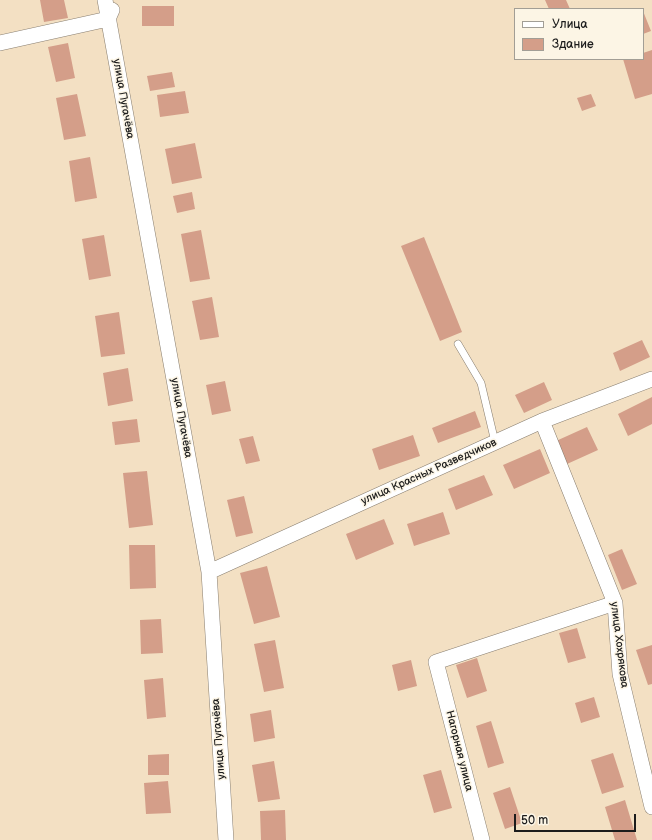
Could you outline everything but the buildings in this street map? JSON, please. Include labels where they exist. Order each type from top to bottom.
[{"type":"street","name":"улица Пугачёва","points":[[105,0],[208,572],[226,840]]},
{"type":"street","points":[[0,43],[108,19],[116,0]]},
{"type":"street","name":"улица Красных Разведчиков","points":[[208,572],[542,421],[652,380]]},
{"type":"street","name":"улица Хохрякова","points":[[542,421],[615,603],[620,674],[652,807]]},
{"type":"street","name":"Нагорная улица","points":[[482,840],[436,662],[615,603]]},
{"type":"lane","points":[[458,344],[481,383],[495,442]]}]
